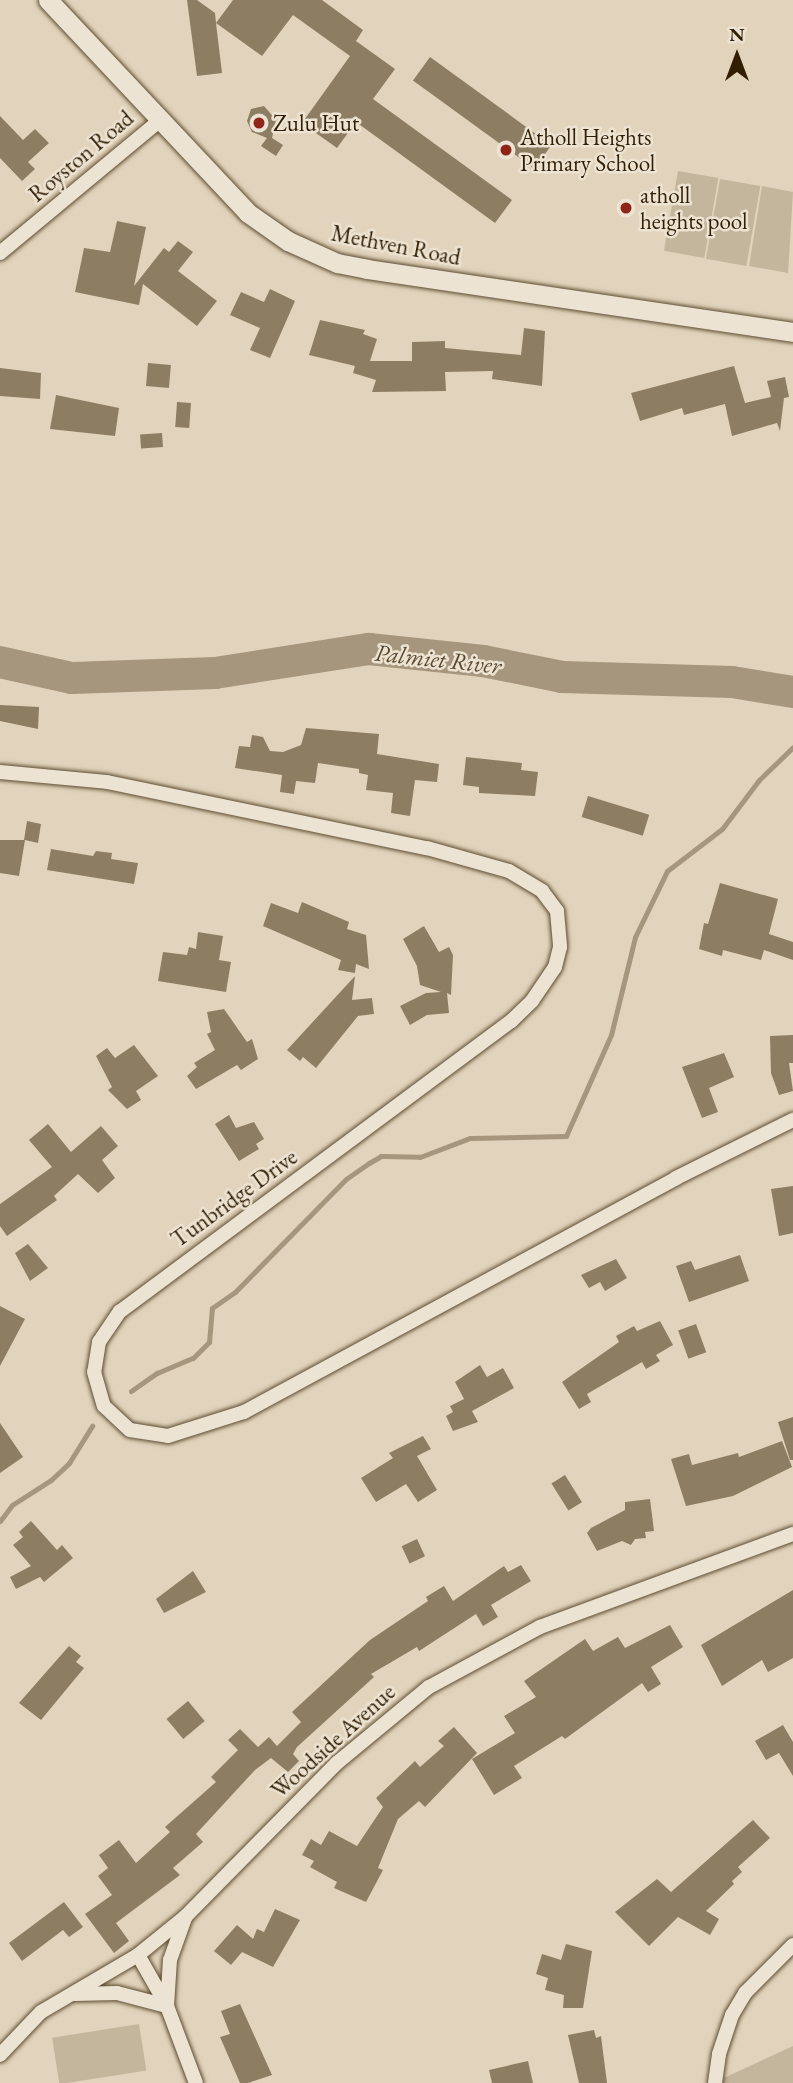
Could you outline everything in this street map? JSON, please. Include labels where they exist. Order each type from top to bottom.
[{"type":"street","name":"Methven Road","points":[[48,0],[248,213],[288,242],[337,262],[793,332]]},
{"type":"street","name":"Royston Road","points":[[0,253],[159,121]]},
{"type":"street","name":"Tunbridge Drive","points":[[0,772],[107,782],[427,848],[509,871],[542,891],[556,911],[560,947],[555,967],[532,1001],[511,1021],[120,1311],[99,1342],[94,1372],[104,1406],[130,1430],[168,1436],[244,1412],[676,1178],[793,1120]]},
{"type":"street","name":"Woodside Avenue","points":[[0,2055],[41,2012],[138,1955],[186,1916],[337,1763],[429,1687],[540,1628],[793,1534]]},
{"type":"street","points":[[167,2006],[170,1960],[186,1916]]},
{"type":"street","points":[[715,2083],[719,2054],[732,2015],[745,1993],[793,1945]]},
{"type":"street","points":[[138,1955],[167,2006],[197,2083]]},
{"type":"street","points":[[72,1994],[117,1993],[167,2006]]},
{"type":"shaded area","points":[[678,171],[718,178],[704,258],[664,251]]},
{"type":"shaded area","points":[[720,179],[760,186],[746,266],[706,259]]},
{"type":"shaded area","points":[[762,186],[793,192],[788,273],[749,266]]},
{"type":"shaded area","points":[[139,2024],[146,2070],[59,2083],[52,2038]]},
{"type":"shaded area","points":[[793,2046],[793,2083],[715,2083],[715,2082]]},
{"type":"building","points":[[187,0],[197,0],[215,13],[222,73],[197,76]]},
{"type":"building","points":[[233,0],[322,0],[363,30],[356,41],[395,69],[373,99],[512,200],[495,223],[356,122],[337,148],[302,123],[350,56],[293,15],[262,56],[216,23]]},
{"type":"building","points":[[430,57],[551,145],[534,169],[413,80]]},
{"type":"building","points":[[264,106],[276,120],[272,138],[283,145],[276,156],[261,146],[267,138],[252,132],[247,121],[251,109]]},
{"type":"building","points":[[0,116],[23,140],[35,129],[49,143],[28,162],[35,169],[22,181],[0,158]]},
{"type":"building","points":[[117,221],[146,227],[134,286],[164,248],[169,252],[178,241],[193,252],[178,271],[217,301],[197,326],[143,284],[139,305],[75,292],[84,248],[110,252]]},
{"type":"building","points":[[270,289],[295,301],[270,358],[250,350],[260,328],[230,315],[241,292],[264,302]]},
{"type":"building","points":[[320,320],[365,330],[363,334],[377,339],[370,361],[412,361],[412,342],[445,341],[445,348],[521,355],[524,328],[545,331],[542,386],[492,379],[493,371],[445,372],[446,391],[372,392],[376,380],[353,373],[355,366],[309,355]]},
{"type":"building","points":[[148,363],[171,365],[169,388],[146,386]]},
{"type":"building","points":[[734,366],[745,403],[771,397],[767,381],[785,377],[789,397],[784,398],[780,431],[777,423],[732,436],[725,404],[684,415],[682,408],[640,421],[631,393]]},
{"type":"building","points":[[0,368],[41,373],[40,399],[0,396]]},
{"type":"building","points":[[56,395],[119,408],[115,436],[50,429]]},
{"type":"building","points":[[177,402],[191,403],[189,428],[175,427]]},
{"type":"building","points":[[162,433],[163,447],[141,449],[140,435]]},
{"type":"building","points":[[0,705],[39,707],[38,729],[0,721]]},
{"type":"building","points":[[306,728],[379,734],[377,754],[439,764],[437,782],[415,780],[410,816],[391,813],[393,793],[366,790],[368,775],[359,773],[359,769],[318,763],[315,783],[296,781],[294,794],[280,792],[282,775],[235,768],[239,746],[250,747],[252,735],[263,737],[270,751],[283,752],[301,745]]},
{"type":"building","points":[[466,757],[522,763],[521,770],[538,772],[535,796],[479,793],[479,787],[463,785]]},
{"type":"building","points":[[588,796],[649,815],[643,836],[582,817]]},
{"type":"building","points":[[27,821],[41,824],[38,843],[25,840],[19,876],[0,873],[0,840],[24,840]]},
{"type":"building","points":[[51,849],[93,856],[96,851],[112,853],[111,859],[138,863],[134,884],[47,870]]},
{"type":"building","points":[[720,883],[778,899],[769,934],[793,942],[793,960],[764,950],[761,960],[723,950],[722,956],[699,949],[704,923],[708,924]]},
{"type":"building","points":[[302,902],[349,922],[347,929],[366,935],[369,969],[356,964],[355,973],[338,970],[341,960],[263,926],[271,903],[298,913]]},
{"type":"building","points":[[424,926],[439,952],[449,947],[453,955],[451,995],[447,993],[449,1013],[427,1015],[410,1025],[400,1006],[426,993],[441,992],[420,985],[417,966],[403,939]]},
{"type":"building","points":[[198,932],[223,936],[219,960],[231,962],[226,992],[158,981],[163,952],[187,955],[189,947],[196,949]]},
{"type":"building","points":[[355,976],[352,1000],[372,998],[374,1014],[358,1016],[316,1068],[303,1057],[300,1061],[287,1050]]},
{"type":"building","points":[[224,1009],[247,1042],[252,1039],[258,1059],[241,1070],[237,1065],[196,1089],[187,1076],[197,1067],[194,1063],[215,1050],[207,1034],[211,1032],[207,1012]]},
{"type":"building","points":[[793,1035],[793,1063],[789,1063],[793,1091],[779,1095],[771,1073],[770,1036]]},
{"type":"building","points":[[134,1045],[158,1076],[136,1091],[141,1100],[127,1109],[108,1090],[112,1087],[96,1056],[107,1048],[115,1058]]},
{"type":"building","points":[[724,1053],[734,1077],[709,1088],[718,1112],[702,1118],[682,1067]]},
{"type":"building","points":[[229,1115],[236,1128],[254,1122],[264,1139],[256,1144],[259,1149],[239,1161],[215,1124]]},
{"type":"building","points":[[48,1124],[71,1152],[101,1126],[118,1146],[102,1160],[115,1178],[98,1193],[78,1174],[54,1196],[57,1200],[7,1236],[0,1226],[0,1204],[52,1167],[29,1140]]},
{"type":"building","points":[[793,1186],[793,1233],[779,1236],[771,1189]]},
{"type":"building","points":[[28,1244],[48,1268],[30,1281],[15,1253]]},
{"type":"building","points":[[740,1255],[749,1281],[689,1302],[676,1266],[691,1261],[695,1270]]},
{"type":"building","points":[[616,1259],[627,1278],[605,1291],[600,1282],[589,1288],[581,1275]]},
{"type":"building","points":[[0,1306],[25,1319],[0,1366]]},
{"type":"building","points":[[660,1321],[673,1345],[656,1355],[660,1361],[646,1369],[642,1362],[587,1394],[591,1402],[579,1409],[562,1382],[619,1342],[616,1336],[634,1326],[637,1331]]},
{"type":"building","points":[[696,1324],[706,1352],[688,1359],[678,1330]]},
{"type":"building","points":[[480,1365],[487,1377],[503,1368],[514,1388],[472,1411],[478,1422],[453,1431],[446,1416],[453,1412],[450,1406],[464,1399],[455,1382]]},
{"type":"building","points":[[793,1417],[793,1460],[790,1460],[778,1422]]},
{"type":"building","points":[[0,1423],[23,1457],[0,1473]]},
{"type":"building","points":[[423,1436],[431,1449],[417,1456],[437,1490],[418,1502],[406,1484],[376,1502],[361,1478],[393,1458],[389,1453]]},
{"type":"building","points":[[782,1441],[792,1467],[733,1496],[686,1506],[671,1459],[689,1454],[692,1465],[738,1453],[739,1457]]},
{"type":"building","points":[[565,1475],[582,1502],[568,1511],[551,1483]]},
{"type":"building","points":[[650,1499],[654,1531],[645,1532],[646,1538],[635,1539],[631,1545],[622,1541],[597,1551],[587,1533],[591,1528],[625,1510],[625,1502]]},
{"type":"building","points":[[31,1521],[57,1550],[62,1545],[73,1558],[44,1582],[40,1577],[16,1589],[10,1577],[31,1566],[13,1545],[23,1537],[19,1532]]},
{"type":"building","points":[[417,1539],[425,1556],[410,1563],[402,1546]]},
{"type":"building","points":[[521,1565],[531,1581],[491,1605],[498,1617],[483,1626],[476,1614],[419,1651],[417,1647],[371,1674],[374,1677],[297,1747],[293,1754],[299,1761],[288,1772],[271,1758],[255,1770],[196,1834],[203,1842],[173,1868],[180,1875],[116,1923],[129,1941],[114,1953],[85,1914],[112,1895],[98,1876],[108,1868],[99,1855],[119,1840],[136,1863],[170,1832],[165,1827],[216,1782],[211,1777],[238,1750],[228,1740],[240,1729],[258,1747],[269,1737],[277,1746],[301,1722],[292,1712],[370,1640],[428,1601],[426,1597],[444,1586],[453,1601],[504,1566],[508,1572]]},
{"type":"building","points":[[193,1571],[206,1592],[164,1613],[156,1599]]},
{"type":"building","points":[[793,1590],[793,1658],[768,1672],[762,1660],[722,1686],[701,1645]]},
{"type":"building","points":[[670,1625],[683,1647],[651,1667],[661,1684],[648,1692],[642,1683],[565,1739],[562,1736],[514,1766],[522,1778],[494,1795],[472,1759],[515,1733],[504,1716],[536,1697],[524,1681],[585,1639],[593,1651],[618,1637],[625,1648]]},
{"type":"building","points":[[69,1646],[81,1656],[76,1662],[84,1668],[41,1720],[19,1703]]},
{"type":"building","points":[[188,1701],[205,1721],[183,1739],[167,1719]]},
{"type":"building","points":[[783,1725],[793,1742],[793,1776],[779,1753],[766,1760],[755,1741]]},
{"type":"building","points":[[454,1727],[477,1753],[425,1807],[419,1801],[398,1819],[378,1868],[383,1870],[366,1902],[334,1888],[337,1882],[310,1867],[314,1861],[302,1855],[311,1839],[321,1845],[329,1831],[357,1846],[383,1807],[376,1798],[415,1761],[420,1767],[444,1746],[438,1741]]},
{"type":"building","points":[[753,1820],[770,1838],[738,1867],[742,1872],[732,1881],[734,1884],[706,1911],[719,1919],[710,1935],[678,1917],[649,1946],[615,1912],[657,1879],[671,1892]]},
{"type":"building","points":[[64,1902],[83,1927],[69,1937],[63,1930],[22,1961],[9,1943]]},
{"type":"building","points":[[275,1909],[300,1920],[273,1967],[242,1952],[231,1965],[214,1951],[237,1925],[253,1939],[257,1929],[264,1932]]},
{"type":"building","points":[[566,1944],[592,1951],[583,2008],[563,2008],[564,1995],[545,1990],[548,1978],[536,1974],[542,1954],[561,1960]]},
{"type":"building","points":[[240,2004],[272,2075],[248,2083],[240,2083],[220,2037],[230,2034],[221,2011]]},
{"type":"building","points":[[594,2030],[596,2038],[601,2036],[607,2083],[579,2083],[568,2035]]},
{"type":"building","points":[[528,2061],[533,2083],[492,2083],[489,2070]]},
{"type":"waterway","name":"Palmiet River","points":[[0,662],[72,678],[215,673],[369,649],[483,661],[562,677],[732,682],[793,692]]},
{"type":"waterway","points":[[131,1391],[157,1373],[193,1358],[209,1342],[212,1308],[235,1292],[346,1179],[369,1163],[381,1156],[420,1157],[470,1138],[566,1136],[611,1035],[635,937],[667,871],[722,829],[759,780],[793,747]]},
{"type":"waterway","points":[[0,1521],[12,1505],[51,1480],[69,1463],[92,1426]]},
{"type":"place","name":"Zulu Hut","points":[[259,123]]},
{"type":"place","name":"Atholl Heights Primary School","points":[[506,150]]},
{"type":"place","name":"atholl heights pool","points":[[626,208]]}]
